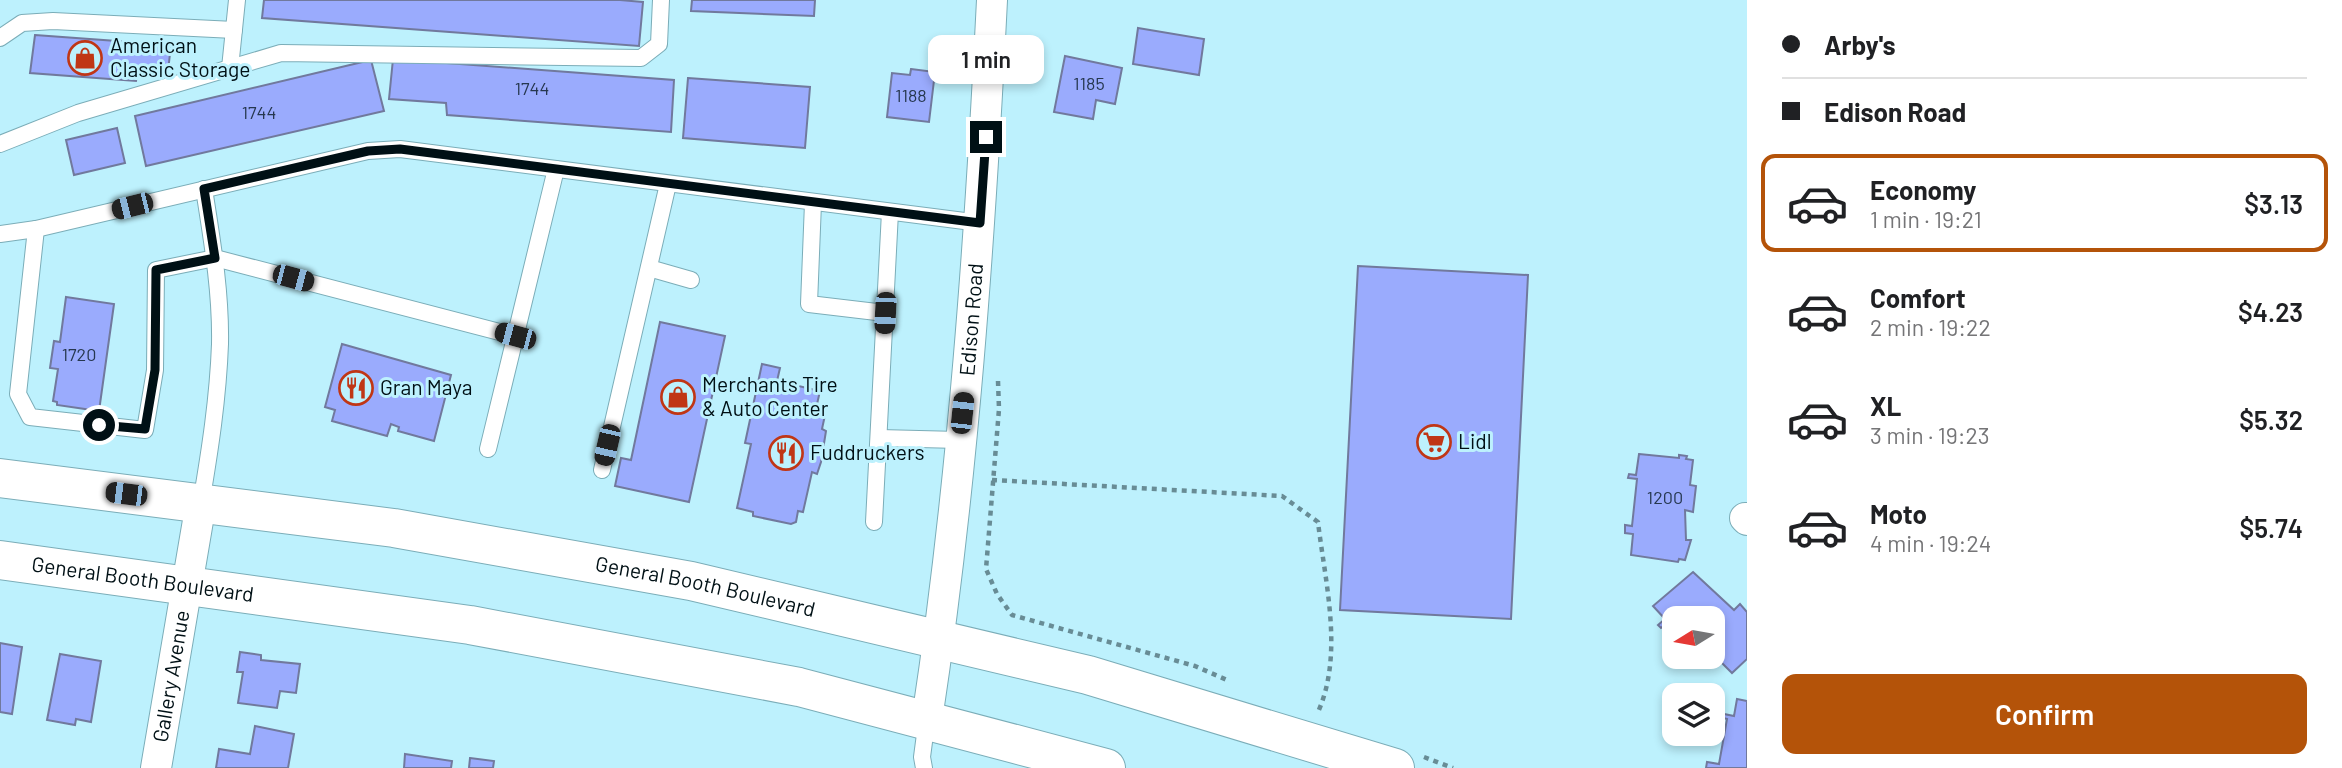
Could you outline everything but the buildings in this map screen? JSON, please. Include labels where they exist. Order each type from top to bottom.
[{"type":"highway","name":"General Booth Boulevard","points":[[0,478],[394,528],[691,581],[1088,675],[1395,768]]},
{"type":"highway","name":"General Booth Boulevard","points":[[0,561],[470,625],[799,687],[1106,768]]},
{"type":"street","name":"Edison Road","points":[[926,719],[939,638],[980,223],[992,0]]},
{"type":"street","name":"Gallery Avenue","points":[[156,768],[201,503]]},
{"type":"lane","points":[[230,68],[237,0]]},
{"type":"lane","points":[[0,144],[78,113],[281,53],[641,58],[659,44],[661,0]]},
{"type":"lane","points":[[0,38],[22,23],[53,21],[234,30]]},
{"type":"lane","points":[[0,234],[36,229],[368,151],[400,149],[980,223]]},
{"type":"lane","points":[[488,449],[556,169]]},
{"type":"lane","points":[[602,470],[668,184]]},
{"type":"lane","points":[[201,503],[216,410],[220,341],[215,258],[204,189]]},
{"type":"lane","points":[[813,203],[809,304],[885,313]]},
{"type":"lane","points":[[874,522],[890,212]]},
{"type":"lane","points":[[36,229],[18,394],[30,418],[145,429],[155,370],[156,270],[215,258],[515,336]]},
{"type":"lane","points":[[649,268],[691,280]]},
{"type":"lane","points":[[879,438],[959,440]]},
{"type":"lane","points":[[924,768],[922,757],[926,719]]},
{"type":"path","points":[[992,480],[1282,496],[1318,522],[1331,638],[1327,692],[1316,716]]},
{"type":"place","name":"American Classic Storage","points":[[85,58]]},
{"type":"place","name":"Gran Maya","points":[[356,388]]},
{"type":"place","name":"Merchants Tire & Auto Center","points":[[678,397]]},
{"type":"place","name":"Lidl","points":[[1434,442]]},
{"type":"place","name":"Fuddruckers","points":[[786,453]]},
{"type":"route","points":[[99,425],[145,429],[155,370],[156,270],[215,258],[204,189],[368,151],[400,149],[980,223],[986,137]]}]
